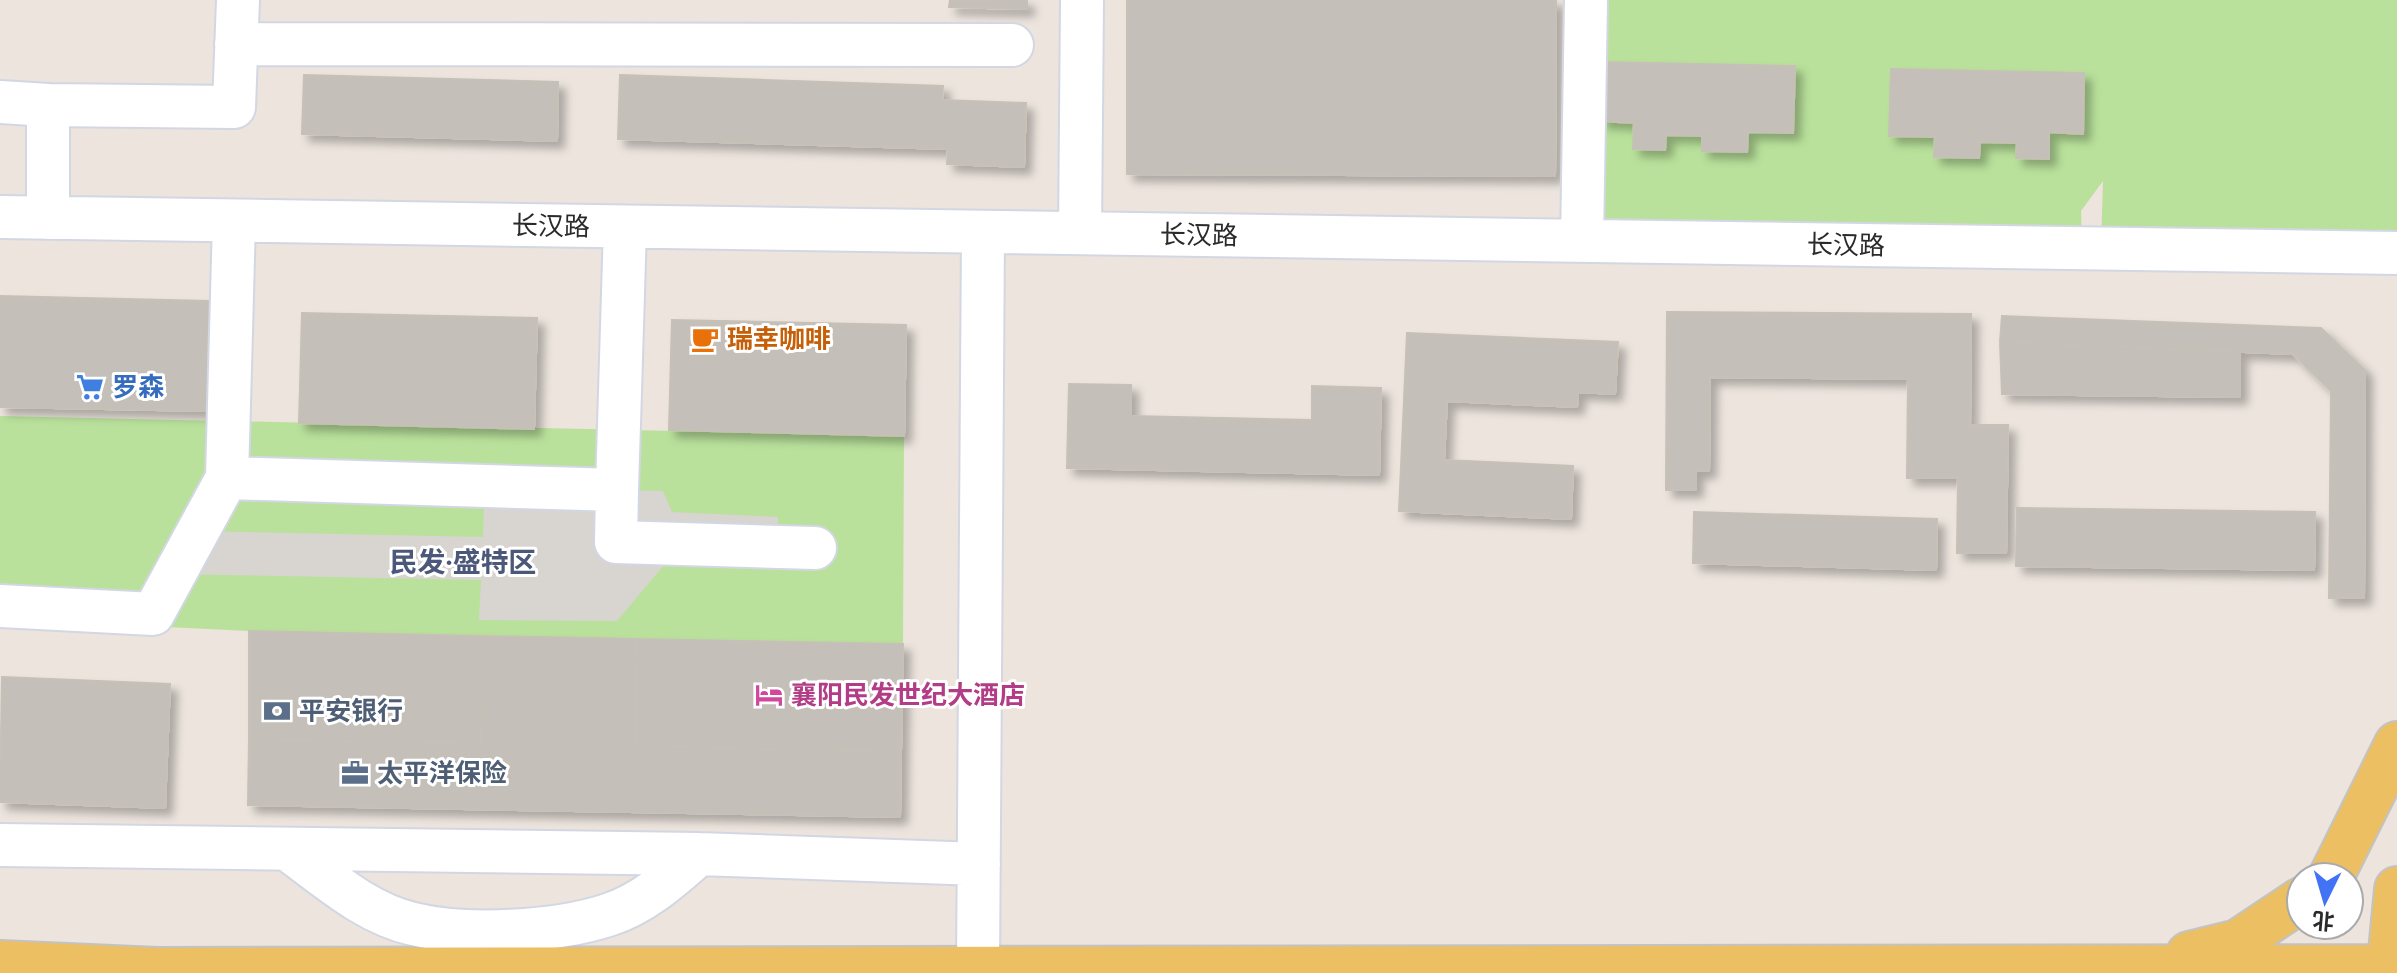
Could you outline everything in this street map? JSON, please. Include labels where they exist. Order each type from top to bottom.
[{"type":"main road","points":[[2339,861],[2397,744]]},
{"type":"main road","points":[[0,963],[157,970],[506,950],[978,969],[2392,969],[2397,889]]},
{"type":"main road","points":[[2133,967],[2238,942],[2285,911]]},
{"type":"street","points":[[0,102],[234,107],[238,0]]},
{"type":"street","points":[[1080,233],[1082,0]]},
{"type":"street","points":[[1582,241],[1586,0]]},
{"type":"street","points":[[236,44],[1012,45]]},
{"type":"street","points":[[48,105],[48,218]]},
{"type":"street","name":"长汉路","points":[[0,217],[2397,253]]},
{"type":"street","points":[[0,606],[153,614],[227,478],[234,221]]},
{"type":"street","points":[[625,227],[616,542],[815,548]]},
{"type":"street","points":[[978,969],[983,232]]},
{"type":"street","points":[[227,478],[617,490]]},
{"type":"street","points":[[0,845],[699,854],[979,864]]},
{"type":"street","points":[[287,849],[361,903],[412,924],[471,931],[506,950],[534,930],[609,915],[662,887],[699,854]]},
{"type":"green space","points":[[1586,0],[2397,0],[2397,253],[2101,248],[2103,181],[2081,211],[2082,248],[1582,241]]},
{"type":"green space","points":[[0,416],[904,436],[903,644],[249,631],[0,619]]},
{"type":"shaded area","points":[[485,486],[663,491],[672,512],[778,517],[777,569],[664,565],[617,621],[479,620],[481,580],[173,574],[198,531],[483,537]]},
{"type":"building","points":[[950,0],[1027,0],[1027,9],[949,7]]},
{"type":"building","points":[[1127,0],[1556,0],[1555,176],[1127,174]]},
{"type":"building","points":[[1601,62],[1795,66],[1793,133],[1748,132],[1747,152],[1702,151],[1702,136],[1666,135],[1665,150],[1633,149],[1634,123],[1600,121]]},
{"type":"building","points":[[1891,69],[2084,73],[2083,134],[2049,132],[2049,159],[2016,158],[2017,143],[1980,142],[1979,158],[1934,157],[1935,137],[1889,136]]},
{"type":"building","points":[[304,75],[558,82],[557,141],[302,134]]},
{"type":"building","points":[[620,75],[943,86],[942,100],[1026,103],[1024,167],[947,164],[948,149],[618,139]]},
{"type":"building","points":[[0,296],[209,301],[207,411],[0,407]]},
{"type":"building","points":[[1667,312],[1971,314],[1970,425],[2008,425],[2006,553],[1957,553],[1958,478],[1907,478],[1908,379],[1710,377],[1709,471],[1696,471],[1696,490],[1666,490]]},
{"type":"building","points":[[302,313],[537,318],[534,429],[299,423]]},
{"type":"building","points":[[2002,316],[2321,328],[2365,370],[2364,598],[2329,598],[2331,391],[2293,354],[2000,342]]},
{"type":"building","points":[[672,320],[906,325],[904,436],[669,430]]},
{"type":"building","points":[[1407,333],[1618,342],[1615,394],[1578,392],[1577,407],[1447,401],[1444,460],[1573,466],[1571,519],[1399,511]]},
{"type":"building","points":[[2000,342],[2240,352],[2240,397],[2002,394]]},
{"type":"building","points":[[1069,384],[1131,385],[1131,416],[1312,420],[1312,386],[1381,388],[1379,475],[1067,468]]},
{"type":"building","points":[[2017,508],[2315,512],[2314,570],[2016,566]]},
{"type":"building","points":[[1694,512],[1937,519],[1936,570],[1693,563]]},
{"type":"building","points":[[249,631],[483,636],[481,744],[249,739]]},
{"type":"building","points":[[483,636],[637,639],[635,746],[901,752],[900,817],[248,805],[249,739],[481,744]]},
{"type":"building","name":"襄阳民发世纪大酒店","points":[[637,639],[903,644],[901,752],[635,746]]},
{"type":"building","points":[[2,677],[170,684],[165,808],[0,802]]},
{"type":"place","name":"瑞幸咖啡","points":[[705,339]]},
{"type":"place","name":"罗森","points":[[90,387]]},
{"type":"place","name":"襄阳民发世纪大酒店","points":[[769,695]]},
{"type":"place","name":"平安银行","points":[[277,711]]},
{"type":"place","name":"太平洋保险","points":[[355,773]]},
{"type":"district","name":"民发·盛特区","points":[[463,562]]}]
